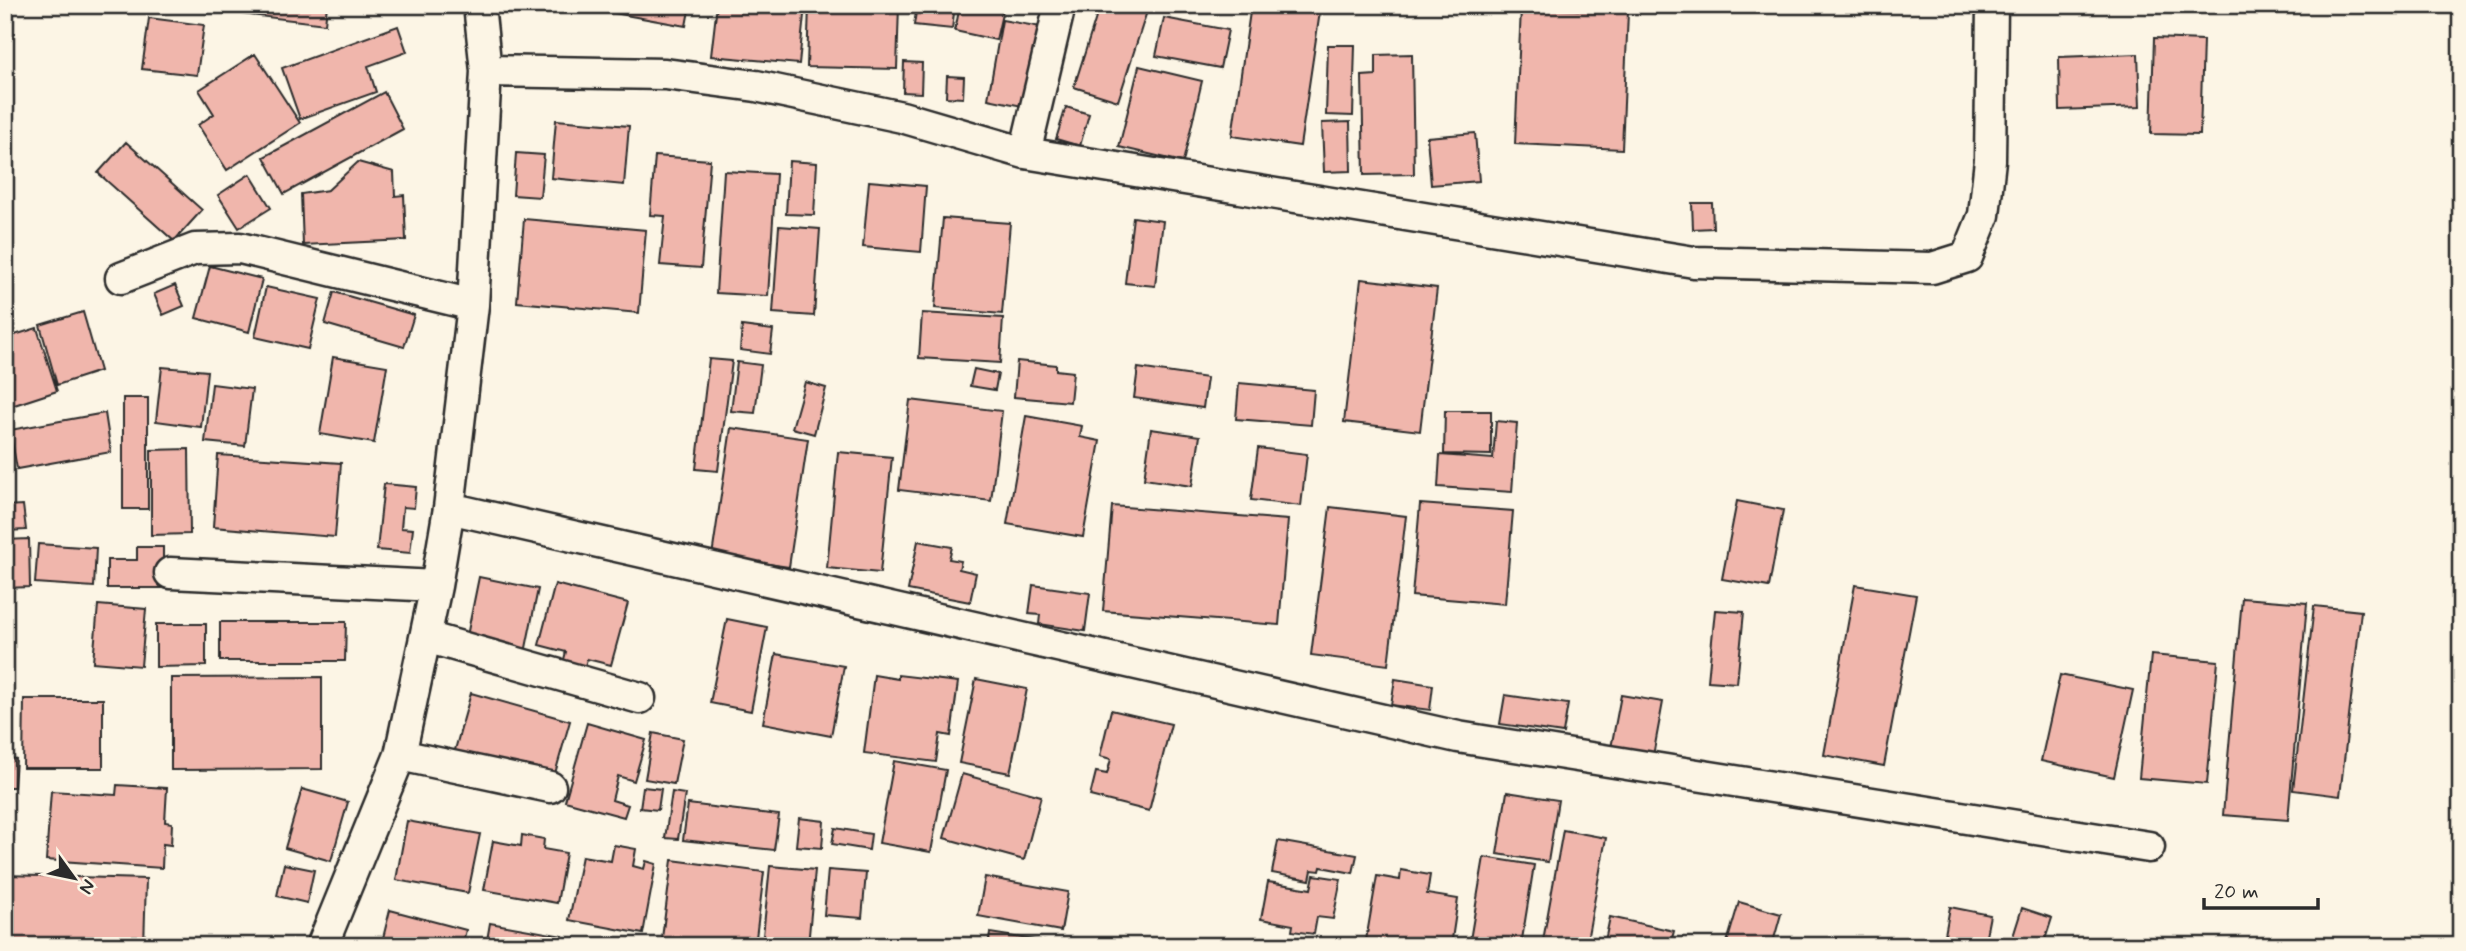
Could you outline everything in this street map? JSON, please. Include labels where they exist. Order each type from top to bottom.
[{"type":"street","points":[[322,946],[400,755],[436,586],[449,508],[473,305],[486,71],[479,5]]},
{"type":"street","points":[[1026,153],[1060,5]]},
{"type":"street","points":[[486,71],[665,74],[756,86],[902,117],[1026,153],[1694,262],[1931,268],[1967,257],[1984,215],[1990,160],[1992,5]]},
{"type":"street","points":[[121,278],[195,249],[240,248],[473,305]]},
{"type":"street","points":[[449,508],[1458,737],[2149,847]]},
{"type":"street","points":[[170,573],[436,586]]},
{"type":"street","points":[[426,637],[640,698]]},
{"type":"street","points":[[400,755],[550,787]]},
{"type":"building","points":[[217,5],[327,5],[325,24],[216,11]]},
{"type":"building","points":[[570,5],[690,5],[686,26]]},
{"type":"building","points":[[717,5],[805,5],[799,64],[711,56]]},
{"type":"building","points":[[809,5],[899,5],[897,69],[807,67]]},
{"type":"building","points":[[917,5],[955,5],[952,29],[914,25]]},
{"type":"building","points":[[960,5],[1004,5],[996,40],[955,31]]},
{"type":"building","points":[[1100,5],[1149,5],[1118,101],[1074,87]]},
{"type":"building","points":[[1251,5],[1321,5],[1300,146],[1232,136]]},
{"type":"building","points":[[1521,8],[1628,12],[1622,149],[1515,144]]},
{"type":"building","points":[[149,18],[204,25],[197,75],[142,69]]},
{"type":"building","points":[[1164,18],[1228,30],[1220,68],[1156,56]]},
{"type":"building","points":[[1002,20],[1041,27],[1027,107],[988,99]]},
{"type":"building","points":[[398,26],[407,52],[368,66],[376,92],[300,119],[282,68]]},
{"type":"building","points":[[2154,38],[2203,40],[2200,135],[2151,134]]},
{"type":"building","points":[[1328,45],[1355,45],[1353,116],[1326,115]]},
{"type":"building","points":[[255,54],[300,123],[227,170],[198,125],[214,114],[199,90]]},
{"type":"building","points":[[1412,54],[1414,174],[1364,175],[1362,76],[1376,75],[1376,55]]},
{"type":"building","points":[[2138,54],[2140,107],[2060,110],[2059,57]]},
{"type":"building","points":[[904,62],[922,63],[921,93],[903,92]]},
{"type":"building","points":[[1139,66],[1202,81],[1183,162],[1119,147]]},
{"type":"building","points":[[947,76],[964,77],[963,98],[946,97]]},
{"type":"building","points":[[384,92],[403,129],[284,194],[264,157]]},
{"type":"building","points":[[1066,107],[1089,114],[1080,146],[1056,139]]},
{"type":"building","points":[[556,120],[629,126],[624,185],[551,178]]},
{"type":"building","points":[[1350,122],[1351,171],[1324,172],[1322,123]]},
{"type":"building","points":[[1475,133],[1479,181],[1431,185],[1427,137]]},
{"type":"building","points":[[126,142],[202,210],[174,241],[98,173]]},
{"type":"building","points":[[516,153],[544,155],[540,197],[513,195]]},
{"type":"building","points":[[655,156],[710,160],[701,268],[660,265],[665,216],[650,215]]},
{"type":"building","points":[[789,161],[817,163],[814,215],[786,214]]},
{"type":"building","points":[[358,162],[394,172],[395,196],[404,195],[406,240],[303,245],[301,194],[328,190]]},
{"type":"building","points":[[724,171],[776,174],[768,296],[716,293]]},
{"type":"building","points":[[250,174],[271,208],[239,228],[218,195]]},
{"type":"building","points":[[869,181],[926,186],[921,252],[863,247]]},
{"type":"building","points":[[1692,203],[1712,203],[1713,228],[1693,229]]},
{"type":"building","points":[[1133,217],[1163,221],[1155,286],[1125,283]]},
{"type":"building","points":[[943,218],[1010,223],[1002,314],[935,308]]},
{"type":"building","points":[[524,219],[646,230],[639,313],[517,302]]},
{"type":"building","points":[[779,226],[820,229],[814,316],[773,313]]},
{"type":"building","points":[[210,266],[262,279],[249,332],[196,318]]},
{"type":"building","points":[[1361,279],[1437,288],[1420,431],[1344,422]]},
{"type":"building","points":[[175,285],[184,306],[163,315],[154,294]]},
{"type":"building","points":[[266,287],[320,299],[308,349],[255,337]]},
{"type":"building","points":[[334,292],[414,315],[404,347],[325,324]]},
{"type":"building","points":[[83,312],[100,371],[57,385],[40,325]]},
{"type":"building","points":[[922,313],[1003,318],[1000,363],[919,358]]},
{"type":"building","points":[[742,326],[773,330],[770,354],[740,350]]},
{"type":"building","points":[[37,328],[57,391],[5,408],[5,338]]},
{"type":"building","points":[[333,357],[387,366],[374,443],[320,434]]},
{"type":"building","points":[[709,359],[732,361],[718,471],[696,469]]},
{"type":"building","points":[[1017,361],[1056,365],[1056,370],[1073,372],[1070,402],[1014,397]]},
{"type":"building","points":[[737,362],[761,365],[755,413],[731,411]]},
{"type":"building","points":[[162,367],[207,371],[201,427],[156,421]]},
{"type":"building","points":[[1138,368],[1207,378],[1203,408],[1134,398]]},
{"type":"building","points":[[974,369],[998,374],[995,390],[970,386]]},
{"type":"building","points":[[805,382],[826,388],[814,434],[792,428]]},
{"type":"building","points":[[1239,383],[1314,390],[1311,425],[1236,419]]},
{"type":"building","points":[[212,384],[252,389],[245,446],[205,442]]},
{"type":"building","points":[[123,398],[148,398],[148,509],[123,509]]},
{"type":"building","points":[[910,400],[1002,411],[991,501],[899,490]]},
{"type":"building","points":[[1445,411],[1491,411],[1491,455],[1444,454]]},
{"type":"building","points":[[105,413],[111,452],[17,469],[10,430]]},
{"type":"building","points":[[1026,416],[1082,426],[1080,437],[1100,441],[1083,537],[1007,524]]},
{"type":"building","points":[[1496,421],[1517,423],[1512,492],[1438,487],[1440,455],[1493,459]]},
{"type":"building","points":[[731,428],[808,439],[789,567],[712,556]]},
{"type":"building","points":[[1151,429],[1200,436],[1192,486],[1144,479]]},
{"type":"building","points":[[1258,448],[1307,454],[1301,506],[1251,500]]},
{"type":"building","points":[[189,449],[190,534],[151,535],[151,450]]},
{"type":"building","points":[[838,452],[892,457],[880,573],[827,568]]},
{"type":"building","points":[[218,455],[341,463],[335,537],[213,527]]},
{"type":"building","points":[[384,484],[416,487],[414,508],[403,507],[401,528],[413,529],[410,553],[377,550]]},
{"type":"building","points":[[1737,501],[1783,510],[1769,587],[1722,579]]},
{"type":"building","points":[[1420,504],[1513,511],[1505,604],[1412,596]]},
{"type":"building","points":[[23,505],[26,530],[5,531],[5,506]]},
{"type":"building","points":[[1112,506],[1288,520],[1279,625],[1103,611]]},
{"type":"building","points":[[1330,507],[1406,516],[1388,665],[1311,655]]},
{"type":"building","points":[[29,539],[30,587],[5,588],[5,540]]},
{"type":"building","points":[[918,541],[952,547],[949,559],[961,561],[959,569],[976,573],[970,602],[908,590]]},
{"type":"building","points":[[38,544],[96,548],[94,587],[35,583]]},
{"type":"building","points":[[137,547],[163,547],[163,588],[107,588],[107,560],[137,560]]},
{"type":"building","points":[[479,577],[538,589],[525,653],[466,641]]},
{"type":"building","points":[[555,584],[628,603],[611,665],[587,659],[582,676],[561,670],[566,652],[539,645]]},
{"type":"building","points":[[1033,585],[1090,593],[1085,631],[1039,624],[1040,615],[1029,614]]},
{"type":"building","points":[[1855,585],[1916,595],[1884,766],[1824,755]]},
{"type":"building","points":[[2242,598],[2307,603],[2288,820],[2223,815]]},
{"type":"building","points":[[98,605],[146,609],[141,666],[93,662]]},
{"type":"building","points":[[2314,606],[2361,611],[2340,796],[2293,790]]},
{"type":"building","points":[[1715,610],[1744,612],[1737,683],[1708,681]]},
{"type":"building","points":[[727,619],[767,627],[751,711],[710,703]]},
{"type":"building","points":[[220,622],[346,622],[345,661],[220,661]]},
{"type":"building","points":[[156,624],[206,624],[206,666],[156,667]]},
{"type":"building","points":[[776,654],[844,666],[831,736],[763,723]]},
{"type":"building","points":[[2151,655],[2218,661],[2207,784],[2139,778]]},
{"type":"building","points":[[874,675],[958,682],[951,736],[940,734],[936,762],[864,753]]},
{"type":"building","points":[[2060,675],[2133,690],[2114,777],[2041,761]]},
{"type":"building","points":[[322,677],[322,769],[171,770],[171,678]]},
{"type":"building","points":[[976,679],[1027,689],[1010,773],[959,763]]},
{"type":"building","points":[[1395,679],[1433,685],[1430,710],[1391,705]]},
{"type":"building","points":[[471,693],[570,721],[552,784],[453,757]]},
{"type":"building","points":[[1505,695],[1568,704],[1563,733],[1500,724]]},
{"type":"building","points":[[1621,695],[1663,702],[1653,756],[1611,748]]},
{"type":"building","points":[[24,699],[103,699],[103,768],[23,768]]},
{"type":"building","points":[[1111,710],[1171,724],[1149,811],[1090,796],[1096,772],[1107,774],[1111,759],[1100,756]]},
{"type":"building","points":[[587,723],[646,740],[634,781],[618,776],[612,800],[628,805],[624,817],[565,801]]},
{"type":"building","points":[[653,733],[683,739],[674,784],[645,779]]},
{"type":"building","points":[[5,758],[16,759],[14,787],[5,787]]},
{"type":"building","points":[[894,761],[946,770],[931,852],[879,843]]},
{"type":"building","points":[[962,774],[1041,796],[1024,860],[944,838]]},
{"type":"building","points":[[117,785],[167,788],[165,822],[172,823],[171,845],[163,844],[162,868],[46,860],[51,791],[116,795]]},
{"type":"building","points":[[643,787],[661,789],[658,810],[640,808]]},
{"type":"building","points":[[302,789],[348,802],[331,861],[285,848]]},
{"type":"building","points":[[672,792],[685,794],[678,839],[665,838]]},
{"type":"building","points":[[1507,792],[1558,800],[1548,862],[1497,854]]},
{"type":"building","points":[[688,804],[779,815],[774,850],[683,840]]},
{"type":"building","points":[[799,818],[824,821],[822,848],[796,846]]},
{"type":"building","points":[[407,821],[480,834],[468,893],[396,880]]},
{"type":"building","points":[[835,828],[871,834],[869,850],[832,844]]},
{"type":"building","points":[[1563,830],[1606,838],[1586,946],[1542,946]]},
{"type":"building","points":[[522,835],[544,839],[543,849],[566,853],[557,903],[484,890],[493,841],[521,846]]},
{"type":"building","points":[[1278,841],[1357,855],[1353,873],[1321,867],[1320,871],[1312,870],[1310,880],[1272,873]]},
{"type":"building","points":[[614,845],[636,849],[633,866],[644,869],[646,861],[656,864],[643,934],[569,920],[582,856],[611,861]]},
{"type":"building","points":[[1484,857],[1534,865],[1521,946],[1469,946]]},
{"type":"building","points":[[672,860],[764,872],[755,946],[661,946]]},
{"type":"building","points":[[284,864],[314,870],[307,903],[277,896]]},
{"type":"building","points":[[770,866],[815,870],[808,946],[762,946]]},
{"type":"building","points":[[828,870],[866,873],[862,918],[824,915]]},
{"type":"building","points":[[1401,870],[1430,875],[1427,894],[1458,899],[1451,946],[1365,946],[1377,876],[1400,880]]},
{"type":"building","points":[[5,875],[146,879],[144,946],[5,946]]},
{"type":"building","points":[[1314,875],[1341,879],[1333,919],[1317,917],[1314,934],[1292,931],[1293,925],[1261,919],[1268,882],[1311,889]]},
{"type":"building","points":[[985,877],[1068,892],[1061,931],[978,916]]},
{"type":"building","points":[[1739,902],[1781,914],[1772,946],[1726,946]]},
{"type":"building","points":[[1950,907],[1990,915],[1984,946],[1943,946]]},
{"type":"building","points":[[2022,908],[2052,918],[2043,946],[2010,946]]},
{"type":"building","points":[[390,910],[466,930],[462,946],[381,946]]},
{"type":"building","points":[[1610,917],[1674,931],[1670,946],[1604,946]]},
{"type":"building","points":[[490,923],[563,936],[562,946],[486,946]]},
{"type":"building","points":[[990,933],[1072,946],[988,946]]},
{"type":"building","points":[[572,940],[603,946],[571,946]]}]
